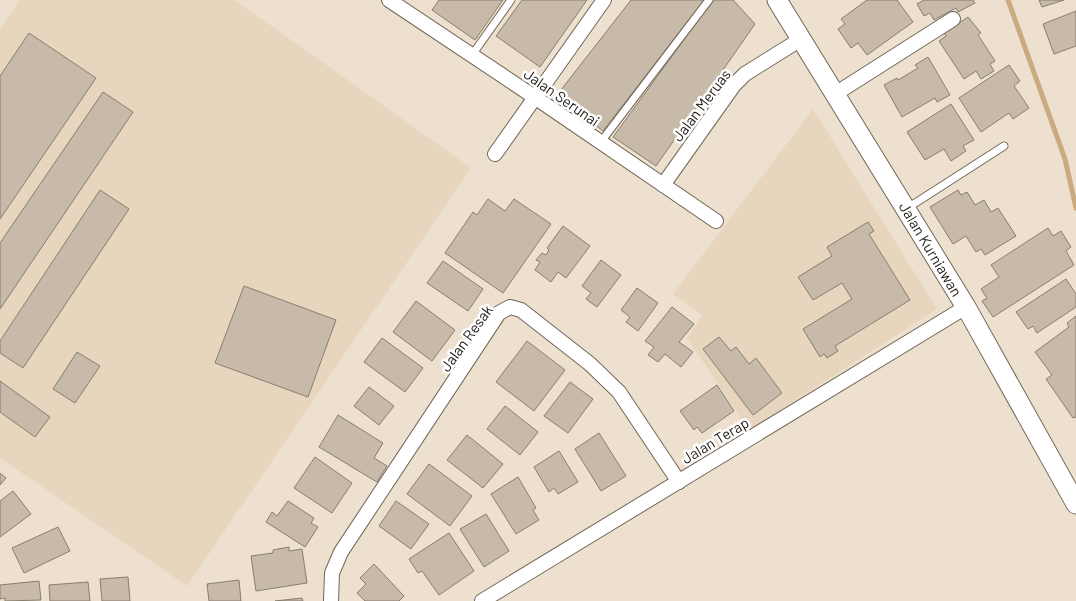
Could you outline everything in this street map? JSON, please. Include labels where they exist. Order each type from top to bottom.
[{"type":"street","name":"Jalan Serunai","points":[[389,0],[410,6],[472,55],[716,221]]},
{"type":"street","points":[[495,154],[604,0]]},
{"type":"street","name":"Jalan Kurniawan","points":[[777,0],[966,306],[1076,504]]},
{"type":"street","points":[[835,94],[953,19]]},
{"type":"street","name":"Jalan Meruas","points":[[663,186],[739,79],[758,64],[801,39]]},
{"type":"street","name":"Jalan Terap","points":[[482,601],[966,306]]},
{"type":"street","name":"Jalan Resak","points":[[332,601],[332,573],[341,552],[499,314],[510,307],[521,310],[590,364],[619,392],[679,482]]},
{"type":"lane","points":[[472,55],[511,0]]},
{"type":"lane","points":[[600,142],[709,0]]},
{"type":"lane","points":[[906,209],[1004,146]]},
{"type":"shaded area","points":[[20,0],[235,0],[471,168],[187,586],[0,458],[0,29]]},
{"type":"shaded area","points":[[813,109],[937,309],[749,430],[687,338],[702,315],[673,294]]},
{"type":"building","points":[[439,0],[503,0],[475,40],[432,10]]},
{"type":"building","points":[[522,0],[587,0],[540,67],[496,36]]},
{"type":"building","points":[[631,0],[704,0],[603,131],[557,95]]},
{"type":"building","points":[[713,0],[733,0],[755,24],[656,166],[613,137]]},
{"type":"building","points":[[867,0],[897,0],[913,22],[867,55],[858,43],[851,48],[838,29],[845,24],[841,19]]},
{"type":"building","points":[[924,0],[973,0],[975,3],[958,12],[956,8],[934,20],[930,13],[924,16],[917,4]]},
{"type":"building","points":[[1039,0],[1064,0],[1042,7]]},
{"type":"building","points":[[1076,11],[1076,46],[1054,54],[1043,24]]},
{"type":"building","points":[[968,17],[981,33],[978,35],[995,61],[990,64],[994,71],[981,79],[976,71],[964,79],[939,41],[946,36],[944,33]]},
{"type":"building","points":[[29,33],[96,78],[0,219],[0,76]]},
{"type":"building","points":[[928,57],[950,95],[937,102],[935,98],[902,117],[884,85],[897,78],[898,80],[918,68],[915,65]]},
{"type":"building","points":[[1009,65],[1020,81],[1014,86],[1029,108],[1013,119],[1009,113],[981,132],[959,98]]},
{"type":"building","points":[[103,92],[133,112],[0,309],[0,243]]},
{"type":"building","points":[[951,104],[974,140],[963,146],[966,151],[951,161],[944,149],[925,160],[907,132]]},
{"type":"building","points":[[100,190],[129,209],[23,368],[0,353],[0,341]]},
{"type":"building","points":[[958,190],[961,195],[967,192],[975,205],[984,200],[991,212],[998,208],[1016,236],[985,255],[981,249],[976,252],[966,236],[953,244],[930,207]]},
{"type":"building","points":[[488,199],[505,211],[514,199],[551,224],[503,293],[445,253],[473,212],[477,215]]},
{"type":"building","points":[[868,222],[874,231],[869,234],[910,300],[835,346],[838,351],[827,358],[824,354],[820,357],[803,329],[852,299],[842,283],[813,300],[798,277],[832,256],[827,247]]},
{"type":"building","points":[[563,226],[590,246],[566,278],[558,272],[551,282],[535,270],[540,262],[536,260],[542,253],[546,255],[549,250],[547,248]]},
{"type":"building","points":[[1048,228],[1053,236],[1061,231],[1071,247],[1066,251],[1074,265],[993,317],[982,301],[987,298],[981,289],[999,277],[991,265]]},
{"type":"building","points":[[601,260],[621,275],[597,307],[586,299],[591,293],[582,286]]},
{"type":"building","points":[[443,261],[483,289],[468,311],[427,283]]},
{"type":"building","points":[[1066,279],[1076,294],[1076,307],[1037,333],[1033,326],[1028,329],[1016,312]]},
{"type":"building","points":[[244,286],[336,320],[308,397],[215,363]]},
{"type":"building","points":[[637,288],[658,303],[638,331],[626,322],[630,317],[621,310]]},
{"type":"building","points":[[416,301],[455,330],[432,361],[393,332]]},
{"type":"building","points":[[672,307],[694,324],[679,342],[693,352],[681,367],[665,354],[658,362],[648,355],[654,347],[645,341]]},
{"type":"building","points":[[1076,316],[1076,417],[1073,418],[1046,379],[1052,375],[1035,352],[1069,327],[1067,323]]},
{"type":"building","points":[[719,337],[731,351],[736,347],[749,364],[756,358],[782,393],[753,415],[703,349]]},
{"type":"building","points":[[382,338],[423,368],[405,392],[364,362]]},
{"type":"building","points":[[527,341],[565,370],[534,411],[496,382]]},
{"type":"building","points":[[77,352],[100,366],[75,403],[53,389]]},
{"type":"building","points":[[0,381],[50,417],[35,437],[0,412]]},
{"type":"building","points":[[570,382],[593,399],[568,433],[544,416]]},
{"type":"building","points":[[717,385],[734,411],[702,433],[697,427],[694,430],[680,411]]},
{"type":"building","points":[[369,387],[394,406],[379,425],[354,406]]},
{"type":"building","points":[[505,406],[538,432],[520,455],[487,429]]},
{"type":"building","points":[[338,415],[383,443],[374,458],[387,466],[377,482],[319,447]]},
{"type":"building","points":[[599,433],[626,476],[601,491],[575,449]]},
{"type":"building","points":[[467,435],[503,464],[483,488],[447,460]]},
{"type":"building","points":[[559,451],[578,482],[558,494],[554,488],[549,492],[534,467]]},
{"type":"building","points":[[315,457],[352,483],[332,513],[294,488]]},
{"type":"building","points":[[429,464],[472,496],[450,526],[407,494]]},
{"type":"building","points":[[0,473],[6,478],[0,485]]},
{"type":"building","points":[[518,477],[536,508],[533,510],[539,520],[516,534],[491,494]]},
{"type":"building","points":[[13,491],[31,514],[0,537],[0,501]]},
{"type":"building","points":[[288,501],[314,518],[311,523],[318,527],[305,547],[266,522],[272,512],[277,516]]},
{"type":"building","points":[[396,501],[429,524],[411,549],[379,526]]},
{"type":"building","points":[[486,514],[509,551],[484,567],[460,529]]},
{"type":"building","points":[[58,527],[70,551],[24,573],[12,548]]},
{"type":"building","points":[[449,533],[474,571],[439,595],[422,571],[418,573],[409,559]]},
{"type":"building","points":[[289,547],[289,551],[302,549],[307,583],[256,591],[251,556],[273,553],[273,550]]},
{"type":"building","points":[[374,564],[404,596],[399,601],[365,601],[357,593],[366,584],[360,578]]},
{"type":"building","points":[[128,577],[130,601],[102,601],[100,579]]},
{"type":"building","points":[[239,580],[241,601],[209,601],[207,584]]},
{"type":"building","points":[[39,581],[41,600],[5,601],[5,598],[0,599],[0,585]]},
{"type":"building","points":[[88,582],[90,601],[50,601],[49,585]]},
{"type":"building","points":[[302,598],[303,601],[275,601]]},
{"type":"waterway","points":[[1008,0],[1065,159],[1076,208]]}]
